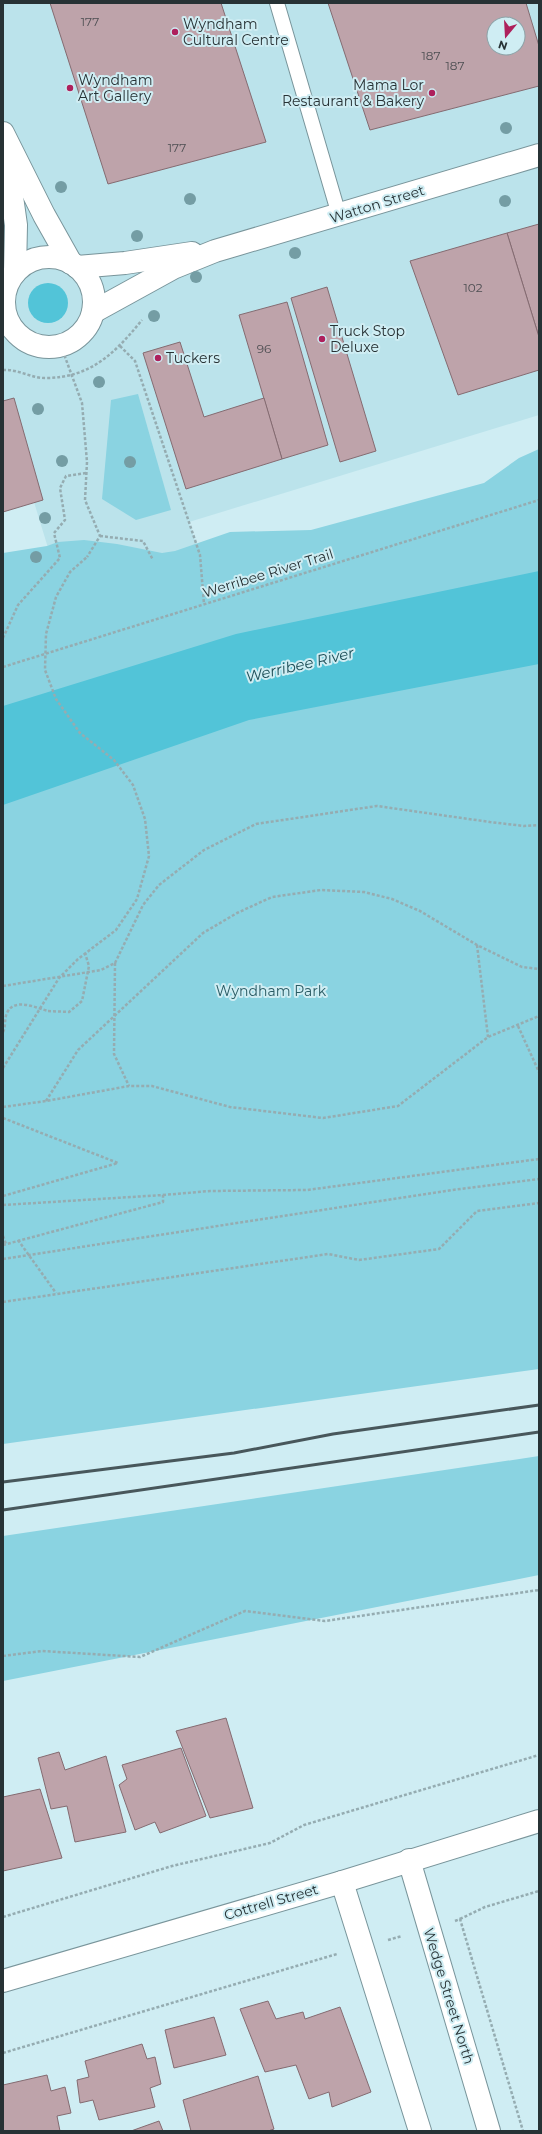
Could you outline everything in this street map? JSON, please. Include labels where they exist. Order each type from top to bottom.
[{"type":"street","points":[[3,133],[44,215],[74,265]]},
{"type":"street","points":[[3,138],[16,225],[4,302],[8,321],[15,333],[26,341],[37,346],[49,347],[61,346],[72,341],[89,324],[93,312],[94,300],[91,287],[86,276],[74,265],[60,258],[47,257],[35,259],[24,264],[8,281]]},
{"type":"street","name":"Watton Street","points":[[93,312],[173,268],[215,251],[539,155]]},
{"type":"street","name":"Watton Street","points":[[74,265],[125,263],[215,251]]},
{"type":"street","points":[[3,338],[26,341]]},
{"type":"street","name":"Cottrell Street","points":[[3,1981],[342,1882],[539,1821]]},
{"type":"street","name":"Wedge Street North","points":[[409,1860],[489,2131]]},
{"type":"street","points":[[342,1882],[361,1948],[420,2131]]},
{"type":"lane","points":[[277,3],[339,215]]},
{"type":"path","points":[[3,370],[20,371],[44,378],[72,376],[96,366],[120,346],[142,320]]},
{"type":"path","points":[[61,346],[82,403],[87,462],[85,500],[100,536]]},
{"type":"path","points":[[120,346],[134,361],[200,555],[204,604]]},
{"type":"path","points":[[3,638],[18,605],[60,558],[54,533],[65,520],[60,488],[66,476],[86,473]]},
{"type":"path","name":"Werribee River Trail","points":[[3,667],[539,500]]},
{"type":"path","points":[[3,1068],[59,978],[85,953],[116,930],[138,899],[149,856],[145,818],[133,785],[114,760],[80,733],[56,699],[45,670],[46,634],[56,597],[70,572],[87,557],[100,536]]},
{"type":"path","points":[[100,536],[143,541],[153,560]]},
{"type":"path","points":[[129,1086],[114,1054],[115,963],[143,906],[159,885],[204,850],[256,824],[377,806],[497,823],[524,826],[539,825]]},
{"type":"path","points":[[46,1101],[78,1050],[203,933],[237,913],[272,897],[321,890],[364,892],[392,899],[420,911],[477,946],[522,967],[539,969]]},
{"type":"path","points":[[477,946],[488,1037]]},
{"type":"path","points":[[3,1032],[7,1013],[11,1008],[24,1004],[48,1011],[69,1012],[82,1001],[89,966],[85,953]]},
{"type":"path","points":[[3,986],[101,970],[115,963]]},
{"type":"path","points":[[3,1106],[46,1101],[129,1086],[152,1086],[230,1107],[323,1118],[398,1106],[488,1037],[518,1026],[539,1016]]},
{"type":"path","points":[[518,1026],[539,1072]]},
{"type":"path","points":[[3,1118],[118,1163],[3,1196]]},
{"type":"path","points":[[3,1205],[210,1191],[307,1190],[539,1158]]},
{"type":"path","points":[[3,1259],[437,1192],[539,1179]]},
{"type":"path","points":[[3,1236],[4,1244],[163,1202],[163,1195]]},
{"type":"path","points":[[3,1302],[328,1254],[359,1260],[439,1249],[477,1211],[539,1203]]},
{"type":"path","points":[[18,1240],[56,1293]]},
{"type":"path","points":[[3,1656],[42,1651],[140,1656],[245,1611],[325,1622],[539,1590]]},
{"type":"path","points":[[3,1917],[172,1866],[270,1844],[304,1825],[539,1755]]},
{"type":"path","points":[[3,2053],[460,1919],[485,1907],[539,1891]]},
{"type":"path","points":[[460,1919],[524,2131]]},
{"type":"shaded area","points":[[3,3],[539,3],[539,415],[189,522],[201,558],[63,597],[34,502],[3,512]]},
{"type":"green space","points":[[138,394],[171,510],[136,520],[102,499],[111,400]]},
{"type":"green space","name":"Wyndham Park","points":[[539,449],[539,1369],[3,1444],[3,553],[47,546],[58,542],[84,540],[117,544],[162,553],[175,551],[230,532],[311,530],[484,483],[519,458]]},
{"type":"green space","points":[[539,1456],[539,1575],[3,1681],[3,1536]]},
{"type":"water","points":[[44,283],[52,283],[59,286],[65,292],[68,303],[65,314],[59,320],[52,323],[44,323],[37,320],[31,314],[28,307],[28,299],[31,292],[37,286]]},
{"type":"water","name":"Werribee River","points":[[539,571],[539,664],[249,720],[3,805],[3,706],[236,634]]},
{"type":"building","points":[[50,3],[221,3],[266,142],[108,184]]},
{"type":"building","points":[[328,3],[526,3],[539,46],[539,86],[370,130]]},
{"type":"building","points":[[539,224],[539,337],[507,233]]},
{"type":"building","points":[[507,233],[539,337],[539,370],[458,395],[410,261]]},
{"type":"building","points":[[327,287],[376,451],[340,462],[291,298]]},
{"type":"building","points":[[287,302],[328,445],[282,459],[239,315]]},
{"type":"building","points":[[180,342],[204,417],[264,398],[282,459],[186,489],[143,353]]},
{"type":"building","points":[[14,398],[43,500],[3,512],[3,401]]},
{"type":"building","points":[[226,1718],[253,1808],[210,1818],[176,1731]]},
{"type":"building","points":[[181,1748],[206,1816],[160,1833],[155,1822],[135,1830],[119,1785],[127,1779],[122,1765]]},
{"type":"building","points":[[59,1752],[65,1770],[106,1756],[126,1832],[75,1842],[67,1806],[51,1809],[38,1758]]},
{"type":"building","points":[[40,1789],[62,1858],[3,1871],[3,1797]]},
{"type":"building","points":[[268,2001],[276,2019],[303,2012],[305,2019],[340,2007],[371,2092],[332,2107],[329,2092],[309,2099],[296,2065],[265,2072],[240,2009]]},
{"type":"building","points":[[214,2017],[226,2055],[174,2068],[165,2030]]},
{"type":"building","points":[[142,2044],[147,2059],[155,2057],[161,2084],[150,2088],[155,2107],[99,2120],[93,2100],[80,2103],[77,2080],[89,2077],[85,2061]]},
{"type":"building","points":[[47,2075],[51,2091],[65,2087],[71,2113],[57,2116],[60,2131],[3,2131],[3,2085]]},
{"type":"building","points":[[258,2076],[274,2129],[268,2131],[191,2131],[183,2100]]},
{"type":"building","points":[[159,2121],[163,2131],[131,2131]]},
{"type":"railway","points":[[3,1482],[234,1453],[333,1434],[539,1405]]},
{"type":"railway","points":[[3,1510],[539,1432]]},
{"type":"place","name":"Wyndham Cultural Centre","points":[[175,32]]},
{"type":"place","name":"Wyndham Art Gallery","points":[[70,88]]},
{"type":"place","name":"Mama Lor Restaurant & Bakery","points":[[432,93]]},
{"type":"place","name":"Truck Stop Deluxe","points":[[322,339]]},
{"type":"place","name":"Tuckers","points":[[158,358]]}]
